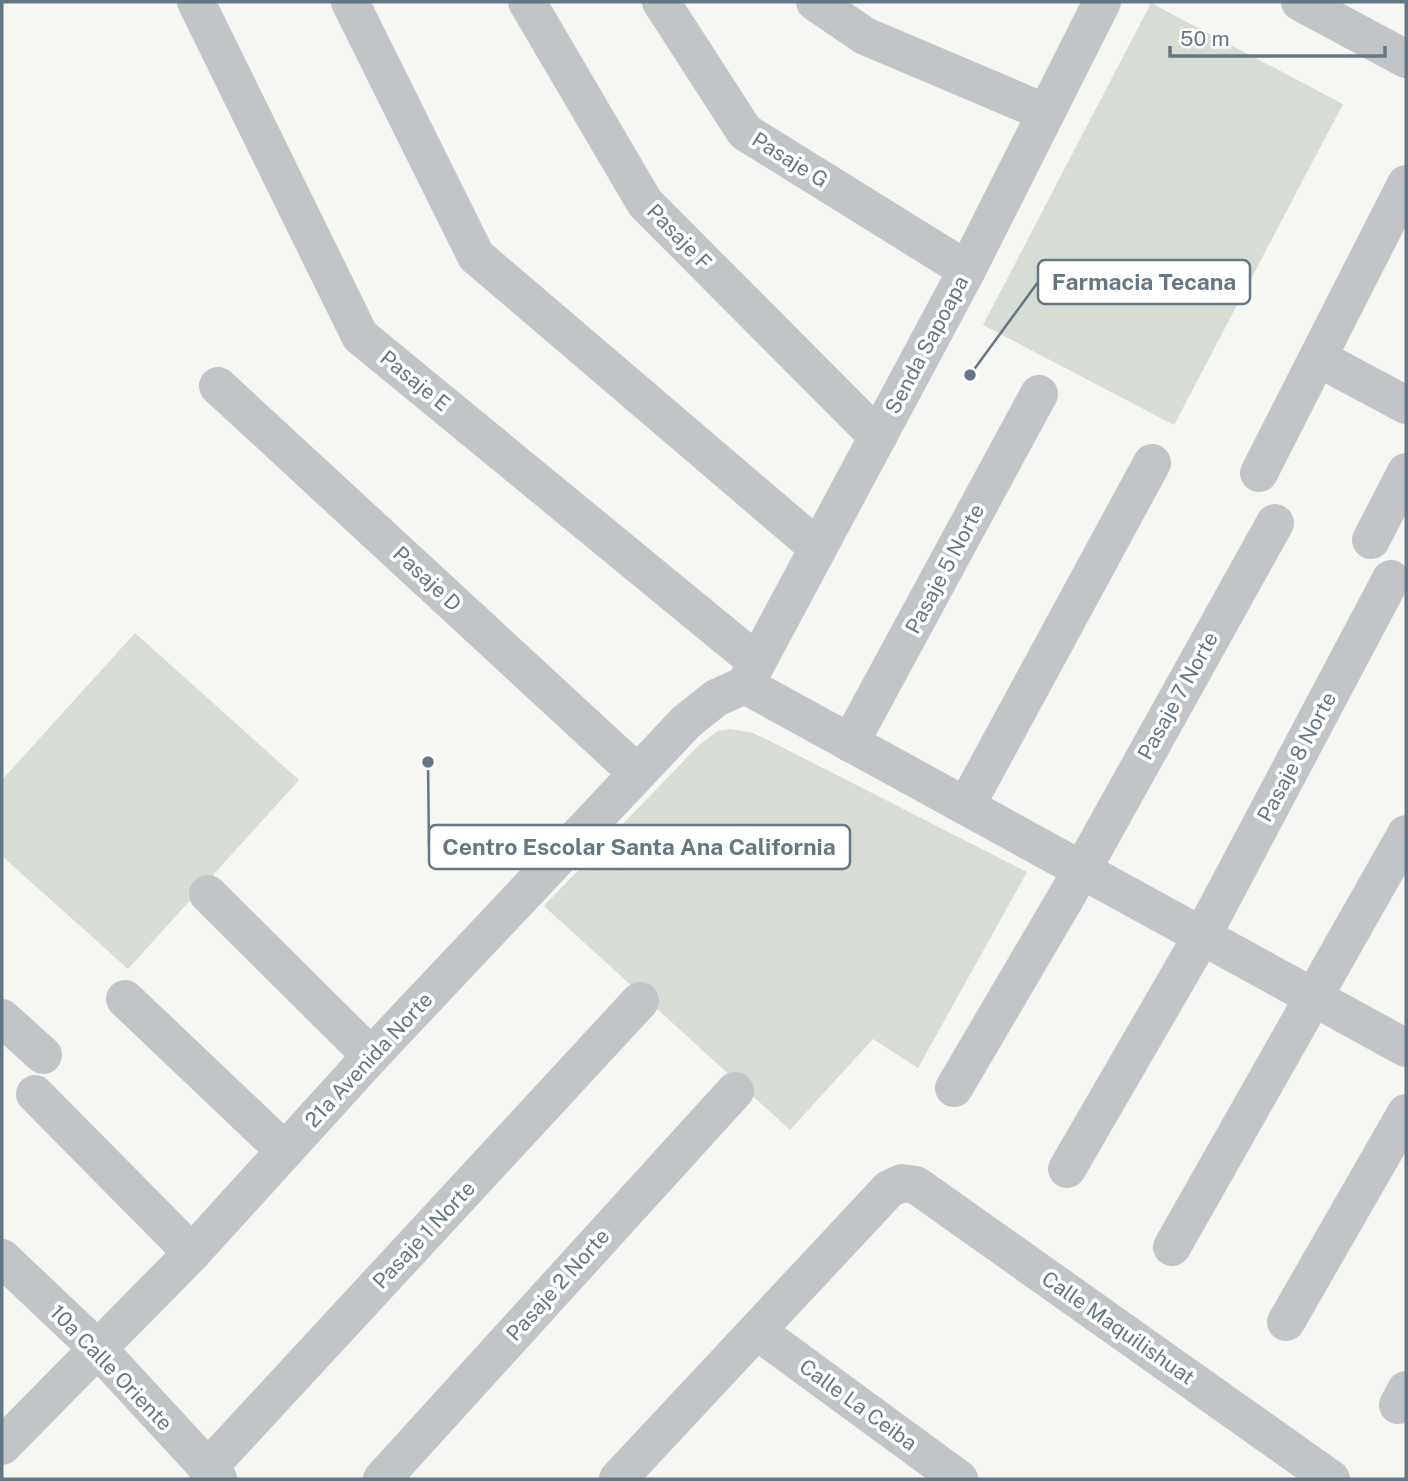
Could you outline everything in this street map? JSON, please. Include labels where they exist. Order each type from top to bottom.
[{"type":"street","name":"Pasaje E","points":[[196,2],[360,336],[751,673],[850,743],[1406,1048]]},
{"type":"street","points":[[350,2],[476,256],[818,548]]},
{"type":"street","name":"Pasaje F","points":[[527,2],[645,203],[878,437]]},
{"type":"street","name":"Pasaje G","points":[[661,2],[745,132],[967,270]]},
{"type":"street","points":[[815,2],[865,36],[1044,112]]},
{"type":"street","name":"Senda Sapoapa","points":[[751,673],[967,270],[1044,112],[1102,2]]},
{"type":"street","points":[[1300,2],[1406,59]]},
{"type":"street","points":[[1259,473],[1406,184]]},
{"type":"street","points":[[1318,358],[1406,404]]},
{"type":"street","name":"Pasaje D","points":[[218,386],[637,772]]},
{"type":"street","name":"Pasaje 5 Norte","points":[[850,743],[1039,394]]},
{"type":"street","points":[[966,806],[1152,463]]},
{"type":"street","points":[[1371,540],[1406,472]]},
{"type":"street","name":"Pasaje 7 Norte","points":[[954,1088],[1082,870],[1275,523]]},
{"type":"street","name":"Pasaje 8 Norte","points":[[1067,1169],[1202,936],[1391,579]]},
{"type":"street","name":"21a Avenida Norte","points":[[2,1446],[192,1253],[371,1056],[637,772],[686,722],[751,673]]},
{"type":"street","points":[[1172,1247],[1406,834]]},
{"type":"street","points":[[208,894],[371,1056]]},
{"type":"street","points":[[125,999],[285,1151]]},
{"type":"street","name":"Pasaje 1 Norte","points":[[213,1474],[640,1001]]},
{"type":"street","points":[[2,1018],[43,1055]]},
{"type":"street","name":"Pasaje 2 Norte","points":[[382,1479],[735,1091]]},
{"type":"street","points":[[35,1094],[192,1253]]},
{"type":"street","points":[[1286,1322],[1406,1114]]},
{"type":"street","name":"Calle Maquilishuat","points":[[757,1331],[889,1189],[902,1183],[916,1185],[1331,1479]]},
{"type":"street","name":"10a Calle Oriente","points":[[2,1258],[98,1349],[213,1474]]},
{"type":"street","points":[[618,1479],[757,1331]]},
{"type":"street","name":"Calle La Ceiba","points":[[757,1331],[959,1479]]},
{"type":"shaded area","points":[[1151,3],[1343,104],[1174,425],[983,325]]},
{"type":"shaded area","points":[[135,633],[299,780],[128,969],[2,856],[2,780]]},
{"type":"shaded area","points":[[730,729],[753,733],[770,741],[1027,872],[918,1068],[873,1039],[790,1130],[544,906],[699,745],[718,731]]},
{"type":"place","name":"Farmacia Tecana","points":[[970,375]]},
{"type":"place","name":"Centro Escolar Santa Ana California","points":[[428,762]]}]
